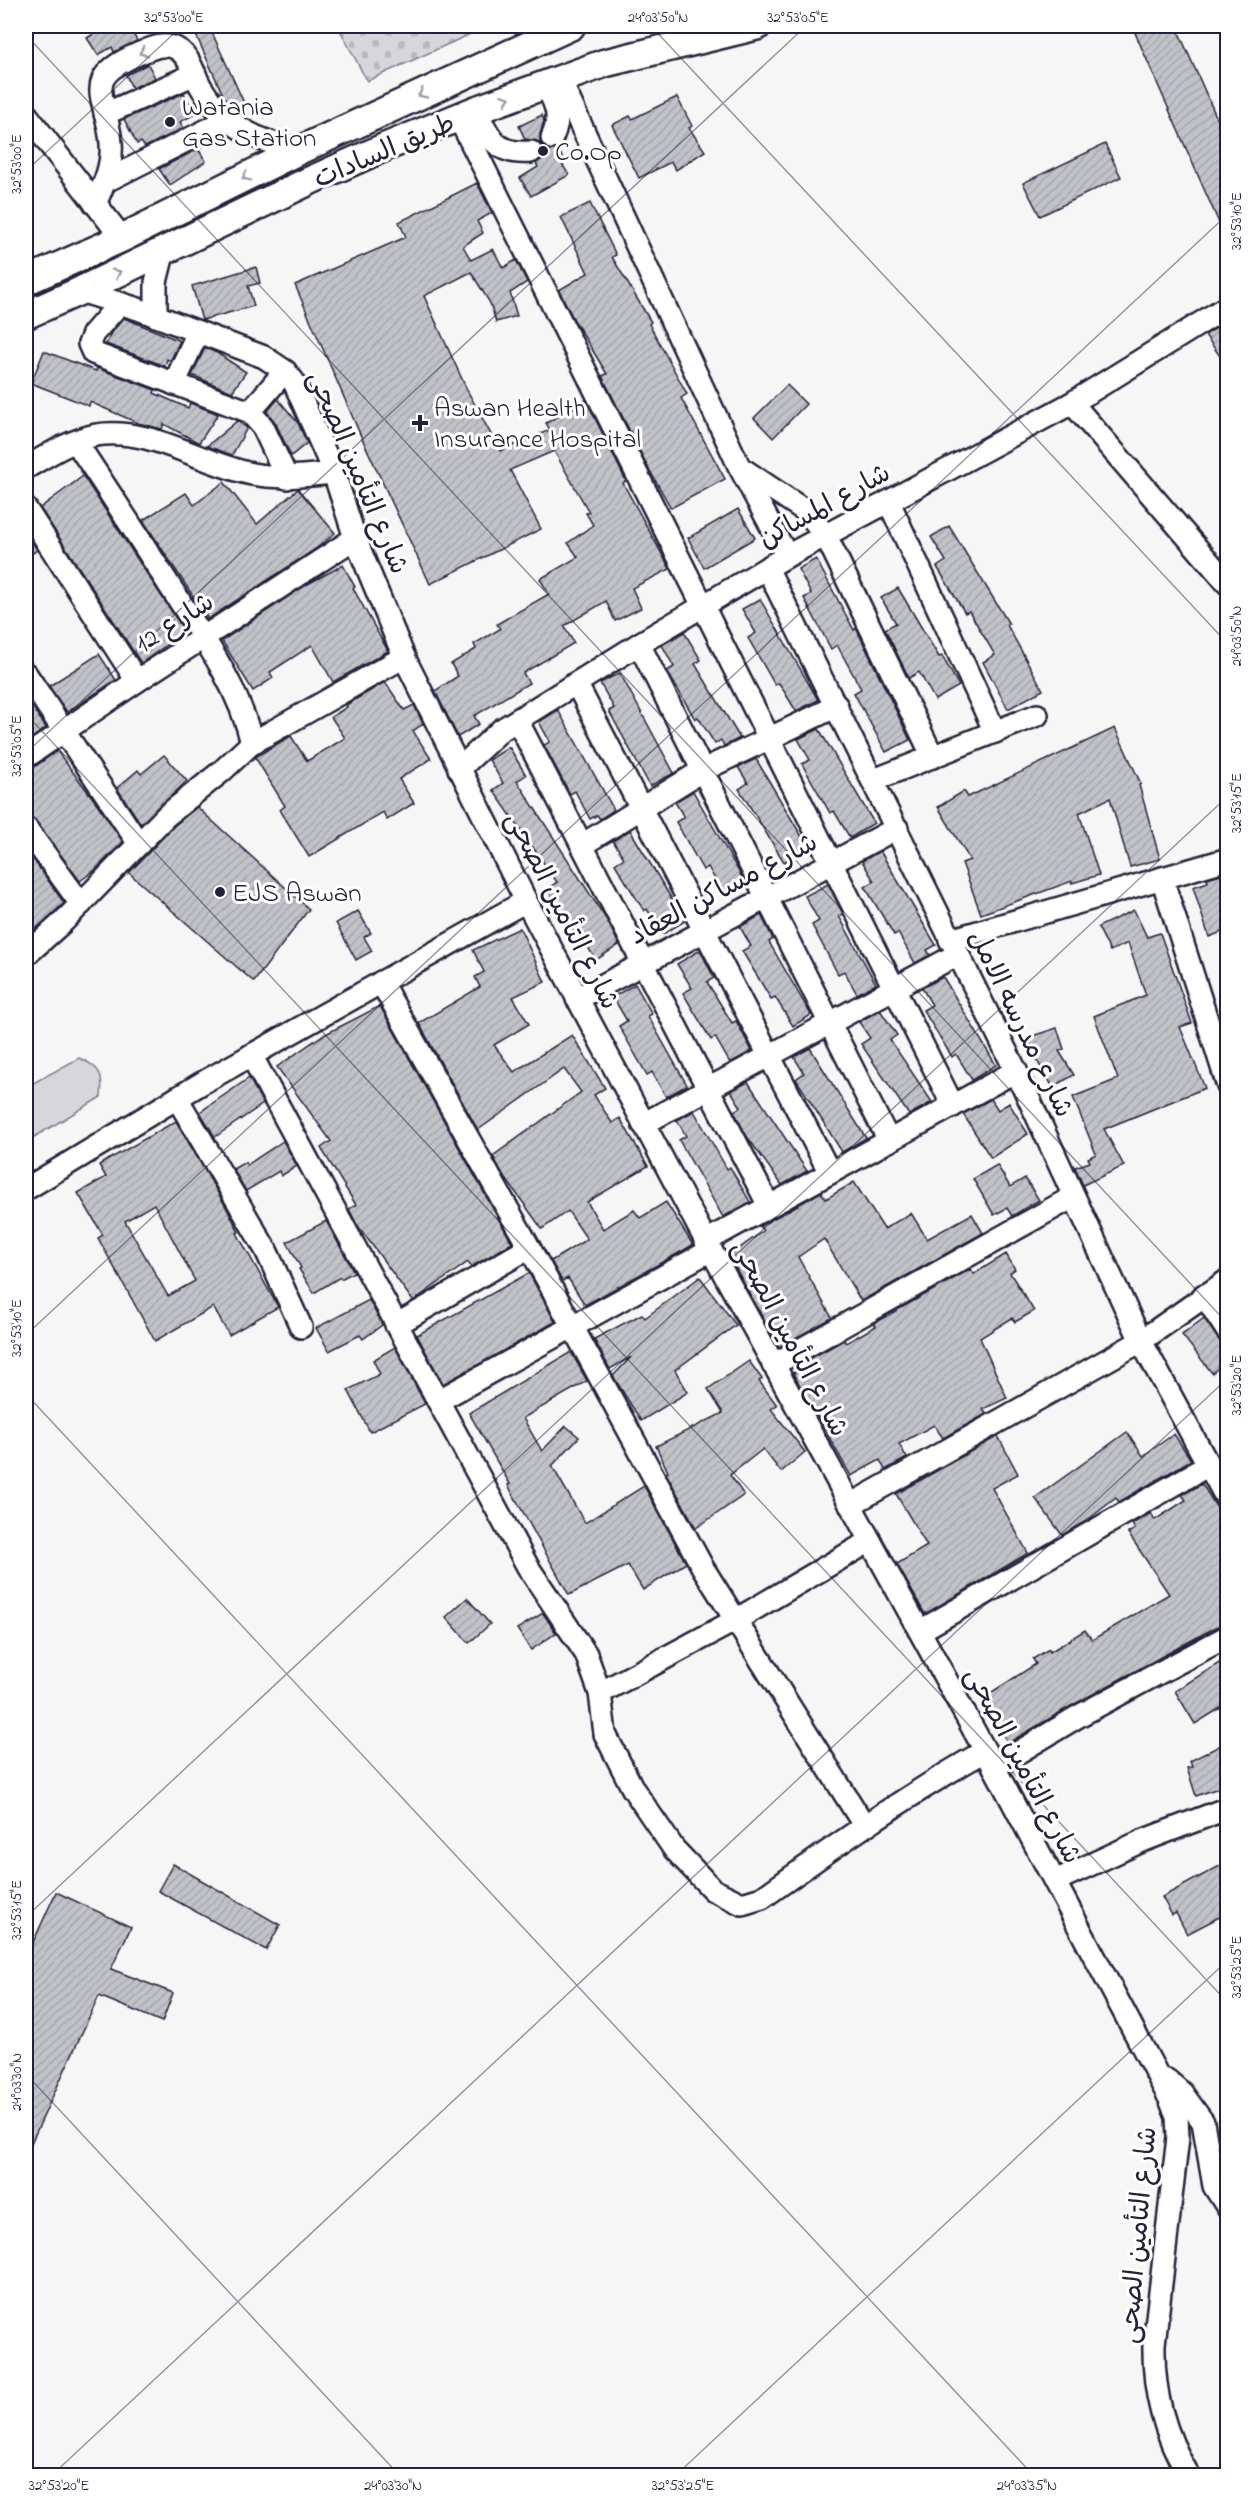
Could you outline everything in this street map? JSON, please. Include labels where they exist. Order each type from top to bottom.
[{"type":"main road","name":"طريق السادات","points":[[26,281],[122,238],[302,149],[571,26]]},
{"type":"main road","name":"طريق السادات","points":[[26,315],[383,148],[467,114],[677,35],[742,27]]},
{"type":"street","points":[[95,204],[106,181],[110,165],[111,144],[100,96],[101,88],[107,73],[119,62],[153,48],[172,47],[185,55],[209,99],[227,120],[255,137],[286,147],[302,149]]},
{"type":"street","points":[[105,114],[195,74]]},
{"type":"street","points":[[552,81],[558,123],[552,138]]},
{"type":"street","points":[[552,81],[739,466],[787,556]]},
{"type":"street","points":[[26,114],[122,238]]},
{"type":"street","points":[[467,114],[500,148],[513,154],[531,152]]},
{"type":"street","points":[[467,114],[704,606],[953,1106]]},
{"type":"street","points":[[106,181],[227,120]]},
{"type":"street","points":[[156,316],[156,282],[164,250]]},
{"type":"street","name":"شارع التأمين الصحى","points":[[80,291],[120,303],[264,357],[285,371],[300,394],[334,473],[355,538],[404,657],[526,901],[708,1246],[920,1631],[1170,2099],[1177,2117],[1178,2137],[1154,2344],[1153,2373],[1165,2428],[1176,2454],[1189,2475]]},
{"type":"street","points":[[120,303],[93,334],[89,344],[93,353],[250,412],[263,427],[287,478]]},
{"type":"street","name":"شارع المساكن","points":[[459,769],[486,742],[517,720],[639,644],[787,556],[1072,403],[1227,306]]},
{"type":"street","points":[[174,384],[198,332]]},
{"type":"street","points":[[250,412],[285,371]]},
{"type":"street","points":[[1072,403],[1227,584]]},
{"type":"street","points":[[26,468],[57,449],[76,441],[96,435],[118,434],[154,441],[249,473],[287,478],[334,473]]},
{"type":"street","points":[[76,441],[231,684],[252,743]]},
{"type":"street","points":[[739,466],[807,512],[826,536],[933,757]]},
{"type":"street","points":[[889,502],[995,732]]},
{"type":"street","points":[[26,509],[136,681]]},
{"type":"street","name":"شارع 12","points":[[26,757],[136,681],[355,538]]},
{"type":"street","name":"شارع مدرسه الامل","points":[[767,568],[874,780],[1016,1071],[1141,1341],[1227,1502]]},
{"type":"street","points":[[639,644],[889,1141]]},
{"type":"street","points":[[26,955],[81,904],[166,816],[222,771],[252,743],[404,657]]},
{"type":"street","points":[[26,675],[139,844]]},
{"type":"street","points":[[576,683],[830,1173]]},
{"type":"street","points":[[582,845],[703,770],[837,706]]},
{"type":"street","points":[[874,780],[1037,715]]},
{"type":"street","points":[[517,720],[769,1206]]},
{"type":"street","points":[[26,828],[81,904]]},
{"type":"street","name":"شارع مساكن العقاد","points":[[577,999],[897,828]]},
{"type":"street","points":[[643,1124],[894,988],[954,947],[1162,878],[1227,859]]},
{"type":"street","points":[[1162,878],[1227,1086]]},
{"type":"street","points":[[26,1189],[251,1055],[526,901]]},
{"type":"street","points":[[381,982],[573,1328],[697,1558],[734,1621],[864,1825]]},
{"type":"street","points":[[251,1055],[528,1567],[586,1654],[600,1693],[605,1734],[633,1789],[674,1849],[713,1890],[742,1904],[762,1898],[929,1782],[989,1759],[1077,1717],[1227,1636]]},
{"type":"street","points":[[438,1401],[573,1328],[769,1206],[1016,1071]]},
{"type":"street","points":[[177,1098],[266,1250],[301,1327]]},
{"type":"street","points":[[773,1365],[1073,1197]]},
{"type":"street","points":[[396,1325],[529,1248]]},
{"type":"street","points":[[849,1505],[1141,1341],[1227,1280]]},
{"type":"street","points":[[1204,1295],[1227,1332]]},
{"type":"street","points":[[920,1631],[1207,1466]]},
{"type":"street","points":[[600,1693],[734,1621],[870,1541]]},
{"type":"street","points":[[1055,1881],[1142,1841],[1227,1808]]},
{"type":"street","points":[[1155,2070],[1182,2093],[1203,2122],[1214,2186],[1227,2208]]},
{"type":"green space","points":[[338,26],[488,26],[367,81]]},
{"type":"green space","points":[[79,1058],[99,1072],[102,1082],[101,1097],[26,1142],[26,1087]]},
{"type":"building","points":[[106,26],[129,26],[137,41],[114,52],[112,47],[98,55],[87,38]]},
{"type":"building","points":[[192,26],[209,26],[245,105],[236,109],[224,97]]},
{"type":"building","points":[[1132,26],[1176,26],[1227,141],[1227,241]]},
{"type":"building","points":[[148,64],[155,78],[132,88],[126,75]]},
{"type":"building","points":[[184,93],[195,114],[180,122],[184,128],[145,147],[141,142],[137,144],[124,119]]},
{"type":"building","points":[[677,97],[692,126],[689,128],[705,151],[676,170],[671,162],[639,178],[612,125],[630,116],[632,119]]},
{"type":"building","points":[[542,115],[544,121],[540,134],[542,145],[537,141],[525,139],[519,126]]},
{"type":"building","points":[[1105,144],[1121,177],[1040,216],[1023,183]]},
{"type":"building","points":[[542,146],[548,150],[558,149],[563,159],[560,161],[569,175],[531,196],[520,178],[538,167],[536,163],[542,159],[544,152]]},
{"type":"building","points":[[198,149],[206,161],[170,185],[159,169]]},
{"type":"building","points":[[477,183],[492,213],[477,221],[483,233],[463,246],[471,260],[493,249],[503,268],[516,260],[527,282],[510,293],[517,316],[496,322],[490,303],[471,272],[424,296],[467,390],[500,451],[550,430],[546,423],[586,400],[626,481],[623,483],[670,569],[632,588],[641,608],[615,621],[606,601],[564,626],[574,643],[523,673],[529,683],[474,716],[479,724],[458,737],[435,691],[458,676],[451,664],[476,649],[474,644],[500,629],[497,624],[549,594],[540,579],[578,557],[568,543],[593,525],[586,513],[589,512],[554,451],[510,470],[541,529],[430,584],[360,434],[295,285],[406,237],[399,222]]},
{"type":"building","points":[[590,203],[616,255],[612,257],[651,322],[649,324],[687,394],[681,398],[725,479],[671,508],[602,376],[607,374],[574,320],[559,290],[588,273],[561,217]]},
{"type":"building","points":[[256,267],[260,283],[248,286],[254,306],[202,320],[192,286]]},
{"type":"building","points":[[124,318],[180,341],[170,361],[167,359],[165,366],[106,344],[111,333]]},
{"type":"building","points":[[1227,321],[1227,366],[1205,335]]},
{"type":"building","points":[[205,348],[246,372],[232,392],[192,375]]},
{"type":"building","points":[[44,351],[155,390],[154,393],[188,408],[190,403],[218,414],[199,443],[164,424],[162,429],[138,423],[90,402],[89,406],[31,383]]},
{"type":"building","points":[[787,385],[806,404],[773,438],[754,418]]},
{"type":"building","points":[[278,399],[298,423],[307,443],[291,456],[275,422],[267,412]]},
{"type":"building","points":[[237,421],[247,428],[232,455],[207,446]]},
{"type":"building","points":[[83,476],[185,632],[141,663],[40,508]]},
{"type":"building","points":[[224,482],[257,524],[298,489],[335,533],[317,548],[208,619],[143,520],[186,493],[194,505]]},
{"type":"building","points":[[738,509],[755,538],[704,568],[688,538]]},
{"type":"building","points":[[949,526],[1009,624],[1007,625],[1043,690],[1008,709],[983,662],[995,655],[969,611],[965,613],[937,567],[946,561],[931,537]]},
{"type":"building","points":[[26,532],[37,550],[26,558]]},
{"type":"building","points":[[816,559],[854,630],[856,628],[910,740],[886,752],[854,693],[861,689],[837,645],[831,649],[804,598],[811,594],[798,569]]},
{"type":"building","points":[[343,565],[355,587],[353,588],[388,651],[333,682],[312,645],[270,672],[273,678],[253,691],[222,641],[306,585]]},
{"type":"building","points":[[898,588],[959,686],[935,700],[919,672],[909,678],[885,629],[896,623],[881,598]]},
{"type":"building","points":[[760,599],[818,700],[796,711],[779,683],[775,685],[748,638],[756,633],[742,609]]},
{"type":"building","points":[[684,632],[701,660],[695,664],[740,738],[724,746],[721,740],[715,744],[698,717],[695,719],[667,671],[674,667],[662,645]]},
{"type":"building","points":[[99,654],[116,680],[67,712],[49,686]]},
{"type":"building","points":[[620,673],[674,773],[650,786],[609,711],[614,708],[600,683]]},
{"type":"building","points":[[385,682],[404,710],[414,705],[423,724],[413,731],[431,759],[399,779],[414,803],[387,820],[383,812],[309,857],[280,810],[285,806],[255,757],[291,736],[307,761],[345,738],[331,717],[347,707],[346,705]]},
{"type":"building","points":[[28,700],[46,728],[26,742],[26,702]]},
{"type":"building","points":[[558,710],[614,810],[600,819],[597,815],[590,819],[575,791],[570,794],[544,745],[550,742],[539,722]]},
{"type":"building","points":[[1115,728],[1141,784],[1139,785],[1160,859],[1130,867],[1110,798],[1079,813],[1099,875],[1072,883],[1072,881],[981,914],[962,863],[970,860],[938,807],[964,791],[968,797]]},
{"type":"building","points":[[819,729],[874,823],[850,838],[834,811],[830,813],[802,764],[810,760],[798,739]]},
{"type":"building","points":[[509,747],[526,775],[517,781],[608,922],[619,945],[596,960],[579,933],[576,935],[547,889],[557,882],[493,790],[503,783],[489,760]]},
{"type":"building","points":[[57,751],[123,842],[95,870],[80,881],[36,821],[26,815],[26,770],[33,768]]},
{"type":"building","points":[[164,755],[187,781],[141,824],[117,788],[138,770],[141,774]]},
{"type":"building","points":[[756,759],[808,847],[784,862],[739,789],[748,783],[738,767]]},
{"type":"building","points":[[693,791],[744,881],[723,893],[708,867],[703,870],[676,822],[684,817],[675,802]]},
{"type":"building","name":"EJS Aswan","points":[[197,807],[309,909],[254,982],[129,873],[175,825]]},
{"type":"building","points":[[630,830],[685,921],[663,934],[647,909],[644,911],[615,864],[624,858],[613,841]]},
{"type":"building","points":[[26,849],[64,903],[26,938]]},
{"type":"building","points":[[880,851],[936,945],[927,950],[930,955],[915,963],[898,933],[894,935],[865,887],[874,881],[862,861]]},
{"type":"building","points":[[1227,872],[1227,930],[1209,937],[1193,887],[1208,882],[1207,878]]},
{"type":"building","points":[[828,884],[843,914],[839,916],[876,984],[857,994],[844,971],[838,974],[812,925],[819,921],[805,896]]},
{"type":"building","points":[[1134,910],[1147,937],[1160,933],[1192,1023],[1180,1027],[1205,1088],[1104,1129],[1124,1166],[1083,1185],[1075,1167],[1090,1162],[1088,1158],[1096,1154],[1073,1097],[1118,1079],[1094,1016],[1146,995],[1128,943],[1110,951],[1098,927]]},
{"type":"building","points":[[358,911],[371,933],[364,937],[372,951],[356,960],[336,923]]},
{"type":"building","points":[[761,915],[773,939],[769,942],[811,1015],[793,1026],[775,997],[771,999],[742,951],[751,946],[740,927]]},
{"type":"building","points":[[520,928],[545,982],[513,997],[529,1024],[494,1045],[514,1072],[572,1035],[605,1088],[594,1095],[612,1123],[620,1118],[648,1166],[587,1202],[603,1229],[634,1210],[640,1218],[666,1202],[693,1245],[585,1305],[568,1278],[562,1281],[551,1261],[587,1239],[568,1211],[542,1229],[504,1176],[493,1156],[581,1092],[564,1069],[478,1130],[419,1023],[480,987],[475,977],[484,972],[473,950]]},
{"type":"building","points":[[700,950],[714,978],[707,982],[732,1023],[736,1021],[752,1051],[730,1063],[715,1037],[711,1040],[683,993],[692,988],[677,964]]},
{"type":"building","points":[[943,977],[996,1065],[972,1080],[956,1054],[952,1057],[923,1010],[932,1005],[922,988]]},
{"type":"building","points":[[635,984],[652,1014],[648,1016],[687,1085],[666,1097],[652,1072],[647,1075],[619,1026],[627,1021],[613,997]]},
{"type":"building","points":[[380,1006],[512,1243],[471,1267],[468,1262],[413,1301],[356,1223],[349,1209],[356,1205],[321,1148],[331,1141],[277,1067],[320,1037]]},
{"type":"building","points":[[880,1010],[897,1035],[890,1040],[932,1102],[909,1115],[861,1044],[870,1038],[859,1022]]},
{"type":"building","points":[[1057,1028],[1064,1049],[1059,1051],[1074,1075],[1053,1087],[1036,1059],[1029,1037]]},
{"type":"building","points":[[810,1048],[866,1138],[842,1152],[796,1079],[804,1073],[794,1057]]},
{"type":"building","points":[[249,1078],[263,1104],[215,1137],[200,1112]]},
{"type":"building","points":[[748,1082],[807,1171],[782,1185],[746,1135],[734,1111],[741,1107],[731,1091]]},
{"type":"building","points":[[991,1099],[998,1110],[1009,1103],[1028,1134],[991,1158],[963,1114]]},
{"type":"building","points":[[694,1111],[727,1169],[730,1167],[750,1202],[723,1217],[679,1140],[686,1136],[677,1120]]},
{"type":"building","points":[[176,1121],[225,1205],[239,1232],[237,1233],[278,1307],[229,1335],[213,1307],[155,1341],[98,1238],[103,1235],[78,1193],[106,1177],[99,1165]],"holes":[[[154,1204],[195,1281],[168,1296],[125,1221]]]},
{"type":"building","points":[[283,1141],[297,1166],[281,1176],[279,1171],[246,1191],[233,1169],[245,1162],[247,1165]]},
{"type":"building","points":[[997,1165],[1010,1187],[1025,1178],[1039,1200],[1012,1216],[1007,1208],[994,1215],[973,1179]]},
{"type":"building","points":[[854,1182],[884,1229],[911,1213],[927,1239],[972,1214],[983,1233],[861,1301],[824,1239],[798,1257],[832,1318],[779,1347],[729,1256],[763,1231],[760,1226],[821,1192],[826,1199]]},
{"type":"building","points":[[326,1221],[354,1272],[341,1279],[340,1277],[314,1293],[299,1269],[301,1268],[287,1242]]},
{"type":"building","points":[[1006,1254],[1015,1269],[1010,1273],[1034,1311],[1015,1322],[1012,1318],[980,1338],[1007,1398],[983,1409],[986,1414],[943,1438],[934,1425],[899,1444],[907,1458],[885,1470],[880,1460],[851,1476],[793,1373],[796,1372],[793,1368],[844,1340],[846,1343],[876,1326],[874,1323],[971,1269],[974,1274]]},
{"type":"building","points":[[529,1273],[555,1322],[443,1384],[417,1335]]},
{"type":"building","points":[[700,1277],[736,1325],[675,1370],[688,1392],[641,1421],[613,1376],[631,1357],[610,1369],[594,1339],[642,1314],[645,1318]]},
{"type":"building","points":[[369,1300],[382,1325],[363,1339],[360,1335],[329,1351],[316,1328]]},
{"type":"building","points":[[1204,1318],[1218,1339],[1227,1345],[1227,1361],[1212,1373],[1182,1335]]},
{"type":"building","points":[[395,1347],[425,1404],[370,1432],[348,1390],[380,1374],[373,1360]]},
{"type":"building","points":[[571,1352],[587,1381],[523,1418],[542,1451],[566,1426],[579,1437],[552,1466],[585,1523],[644,1486],[686,1563],[643,1590],[628,1565],[569,1595],[469,1413]]},
{"type":"building","points":[[749,1361],[762,1379],[759,1381],[777,1405],[771,1409],[805,1452],[781,1472],[763,1449],[730,1475],[744,1495],[696,1528],[666,1473],[668,1472],[656,1446],[723,1413],[708,1389]]},
{"type":"building","points":[[1127,1432],[1143,1456],[1174,1434],[1191,1460],[1119,1502],[1116,1498],[1086,1521],[1062,1535],[1035,1498]]},
{"type":"building","points":[[998,1436],[1018,1474],[992,1488],[1028,1553],[925,1614],[897,1564],[927,1546],[896,1494]]},
{"type":"building","points":[[1202,1484],[1227,1524],[1227,1621],[1008,1743],[981,1699],[1036,1664],[1033,1659],[1049,1649],[1050,1652],[1085,1630],[1092,1640],[1169,1594],[1128,1533],[1135,1529],[1132,1524],[1151,1513],[1155,1520],[1186,1500],[1182,1495]]},
{"type":"building","points":[[467,1598],[490,1624],[469,1643],[446,1617]]},
{"type":"building","points":[[543,1613],[556,1633],[531,1650],[517,1629]]},
{"type":"building","points":[[1227,1658],[1227,1704],[1195,1724],[1175,1691]]},
{"type":"building","points":[[1227,1742],[1227,1785],[1196,1796],[1187,1768],[1192,1767],[1190,1761]]},
{"type":"building","points":[[1227,1862],[1227,1913],[1187,1934],[1176,1913],[1172,1915],[1162,1897]]},
{"type":"building","points":[[173,1864],[280,1925],[266,1950],[158,1891]]},
{"type":"building","points":[[56,1892],[131,1927],[111,1969],[173,1993],[162,2022],[99,1996],[26,2154],[26,1958]]},
{"type":"place","name":"Watania Gas Station","points":[[170,122]]},
{"type":"place","name":"Co.Op","points":[[543,151]]},
{"type":"place","name":"Aswan Health Insurance Hospital","points":[[420,423]]},
{"type":"place","name":"EJS Aswan","points":[[220,892]]}]
